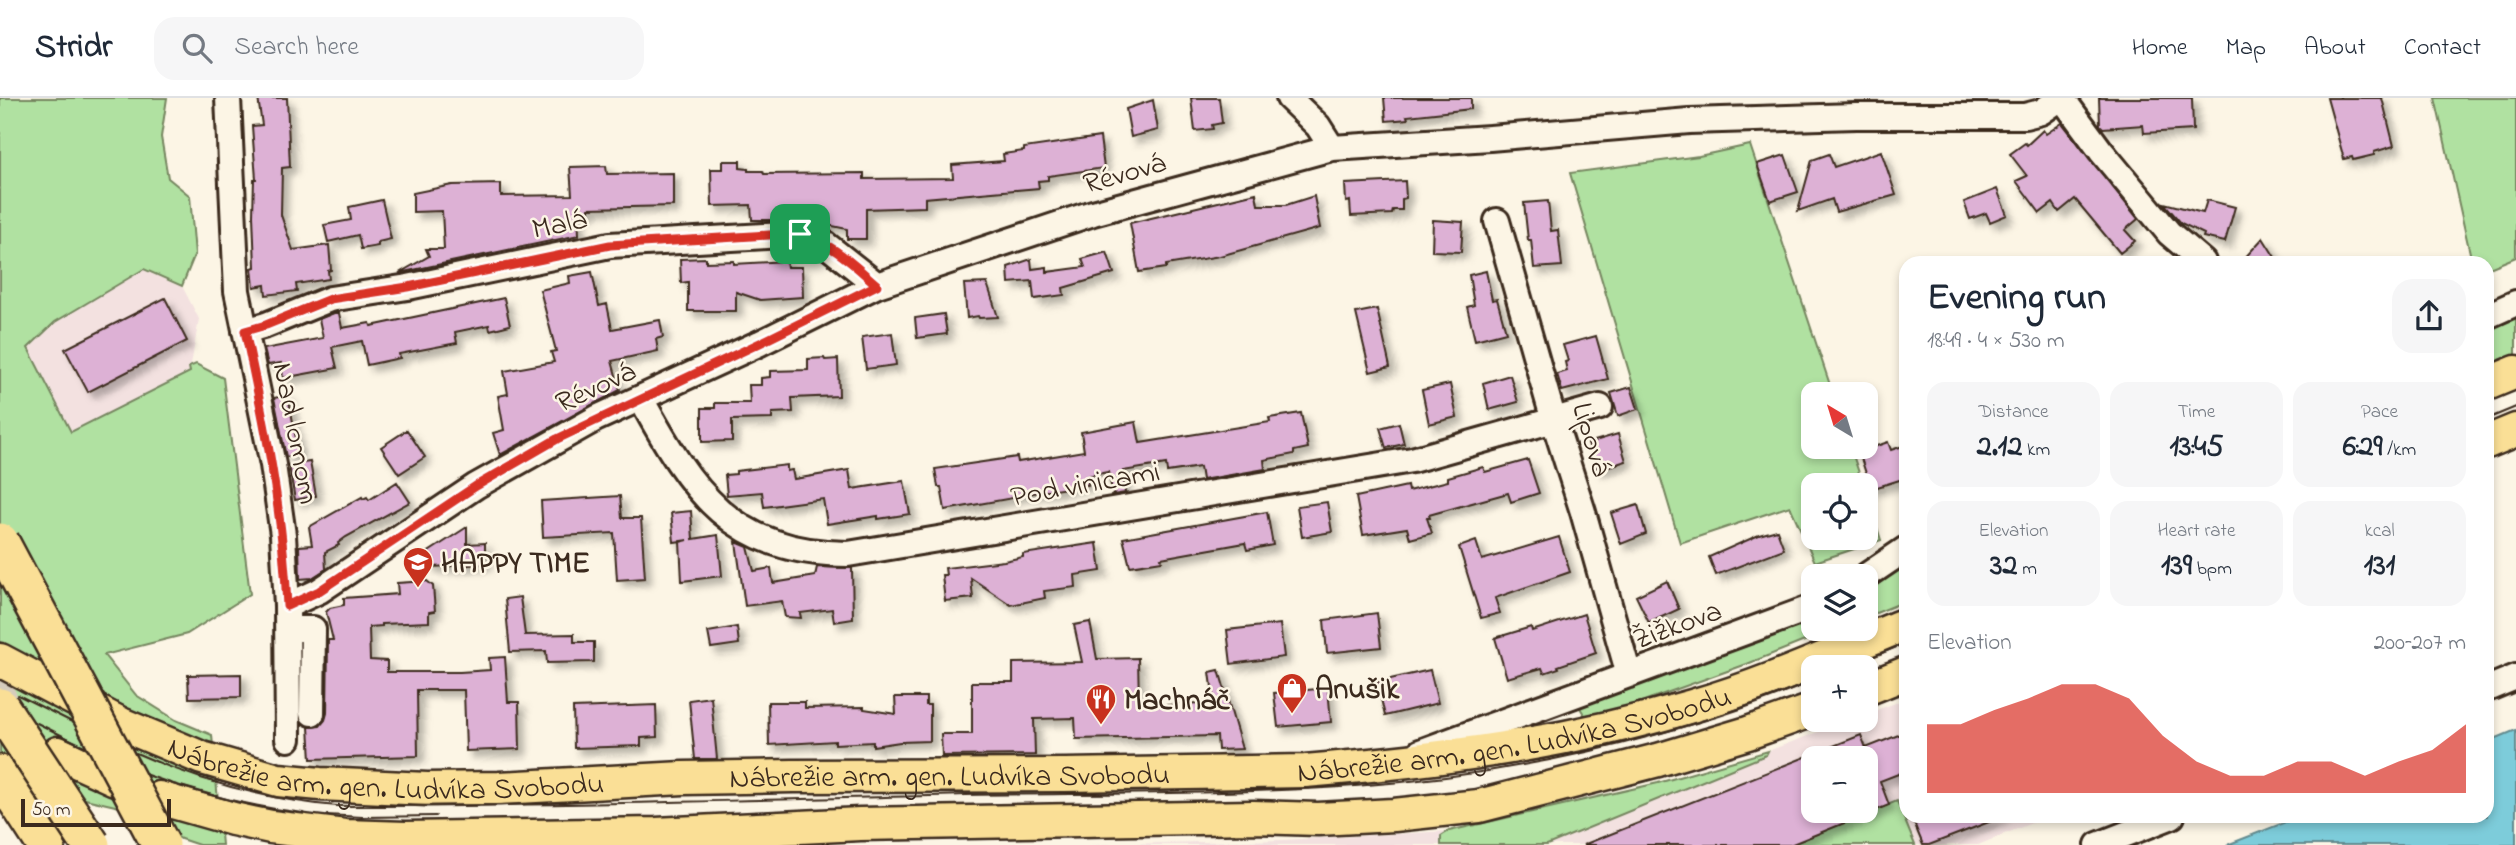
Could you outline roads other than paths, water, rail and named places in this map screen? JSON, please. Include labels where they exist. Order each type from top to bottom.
[{"type":"highway","points":[[0,542],[162,845]]},
{"type":"highway","points":[[9,682],[91,845]]},
{"type":"highway","points":[[0,774],[46,845]]},
{"type":"main road","points":[[2494,381],[2516,372]]},
{"type":"main road","points":[[2494,439],[2516,430]]},
{"type":"main road","name":"Nábrežie arm. gen. Ludvíka Svobodu","points":[[9,682],[202,758],[278,780],[352,786],[499,788],[682,778],[1305,771],[1395,764],[1526,746],[1575,736],[1696,705],[1804,666],[1899,627]]},
{"type":"main road","points":[[0,638],[9,682]]},
{"type":"main road","points":[[1878,684],[1899,676]]},
{"type":"main road","name":"Nábrežie arm. gen. Ludvíka Svobodu","points":[[159,798],[271,827],[345,836],[406,838],[656,834],[874,824],[1253,817],[1318,819],[1394,815],[1479,806],[1723,741],[1801,714]]},
{"type":"main road","points":[[1524,795],[1522,773],[1526,746]]},
{"type":"main road","points":[[58,753],[115,779]]},
{"type":"street","name":"Nad lomom","points":[[228,98],[237,291],[273,465],[283,535],[288,739]]},
{"type":"street","points":[[1289,98],[1318,126],[1332,148]]},
{"type":"street","points":[[2062,98],[2101,151],[2169,233],[2196,256]]},
{"type":"street","name":"Révová","points":[[287,618],[319,591],[496,474],[567,434],[877,285],[1093,213],[1332,148],[1689,121],[1856,116],[2025,116],[2041,111],[2062,98]]},
{"type":"street","name":"Lipová","points":[[1497,221],[1554,421],[1584,512],[1629,675]]},
{"type":"street","name":"Malá","points":[[245,331],[330,299],[408,287],[626,243],[800,234],[820,240],[877,285]]},
{"type":"street","points":[[2494,313],[2516,303]]},
{"type":"street","name":"Pod vinicami","points":[[641,399],[675,459],[695,487],[714,507],[753,533],[798,550],[829,554],[867,552],[1412,460],[1600,407]]},
{"type":"street","points":[[1878,568],[1899,554]]},
{"type":"street","name":"Žižkova","points":[[1395,764],[1433,746],[1801,611]]},
{"type":"street","points":[[287,618],[313,629],[312,713]]},
{"type":"street","points":[[2494,686],[2516,677]]},
{"type":"street","points":[[1563,699],[1566,721],[1575,736]]},
{"type":"street","points":[[1526,746],[1529,726],[1539,708]]},
{"type":"street","points":[[2098,845],[2154,823]]},
{"type":"water","points":[[2516,730],[2516,845],[2227,845],[2283,823],[2494,823],[2494,739]]},
{"type":"tunnel","points":[[0,694],[13,687]]},
{"type":"tram line","points":[[2494,416],[2516,407]]},
{"type":"tram line","points":[[1877,655],[1899,646]]},
{"type":"tram line","points":[[136,753],[185,773],[235,788],[285,799],[337,806],[573,804],[1307,789],[1414,781],[1588,751],[1702,721],[1801,686]]},
{"type":"tram line","points":[[18,695],[90,731]]},
{"type":"tram line","points":[[37,723],[103,756]]},
{"type":"tram line","points":[[147,775],[224,798],[303,813]]},
{"type":"tram line","points":[[327,815],[436,816]]},
{"type":"place","name":"HAPPY TIME","points":[[418,589]]},
{"type":"place","name":"Anušik","points":[[1292,715]]},
{"type":"place","name":"Machnáč","points":[[1101,726]]}]
